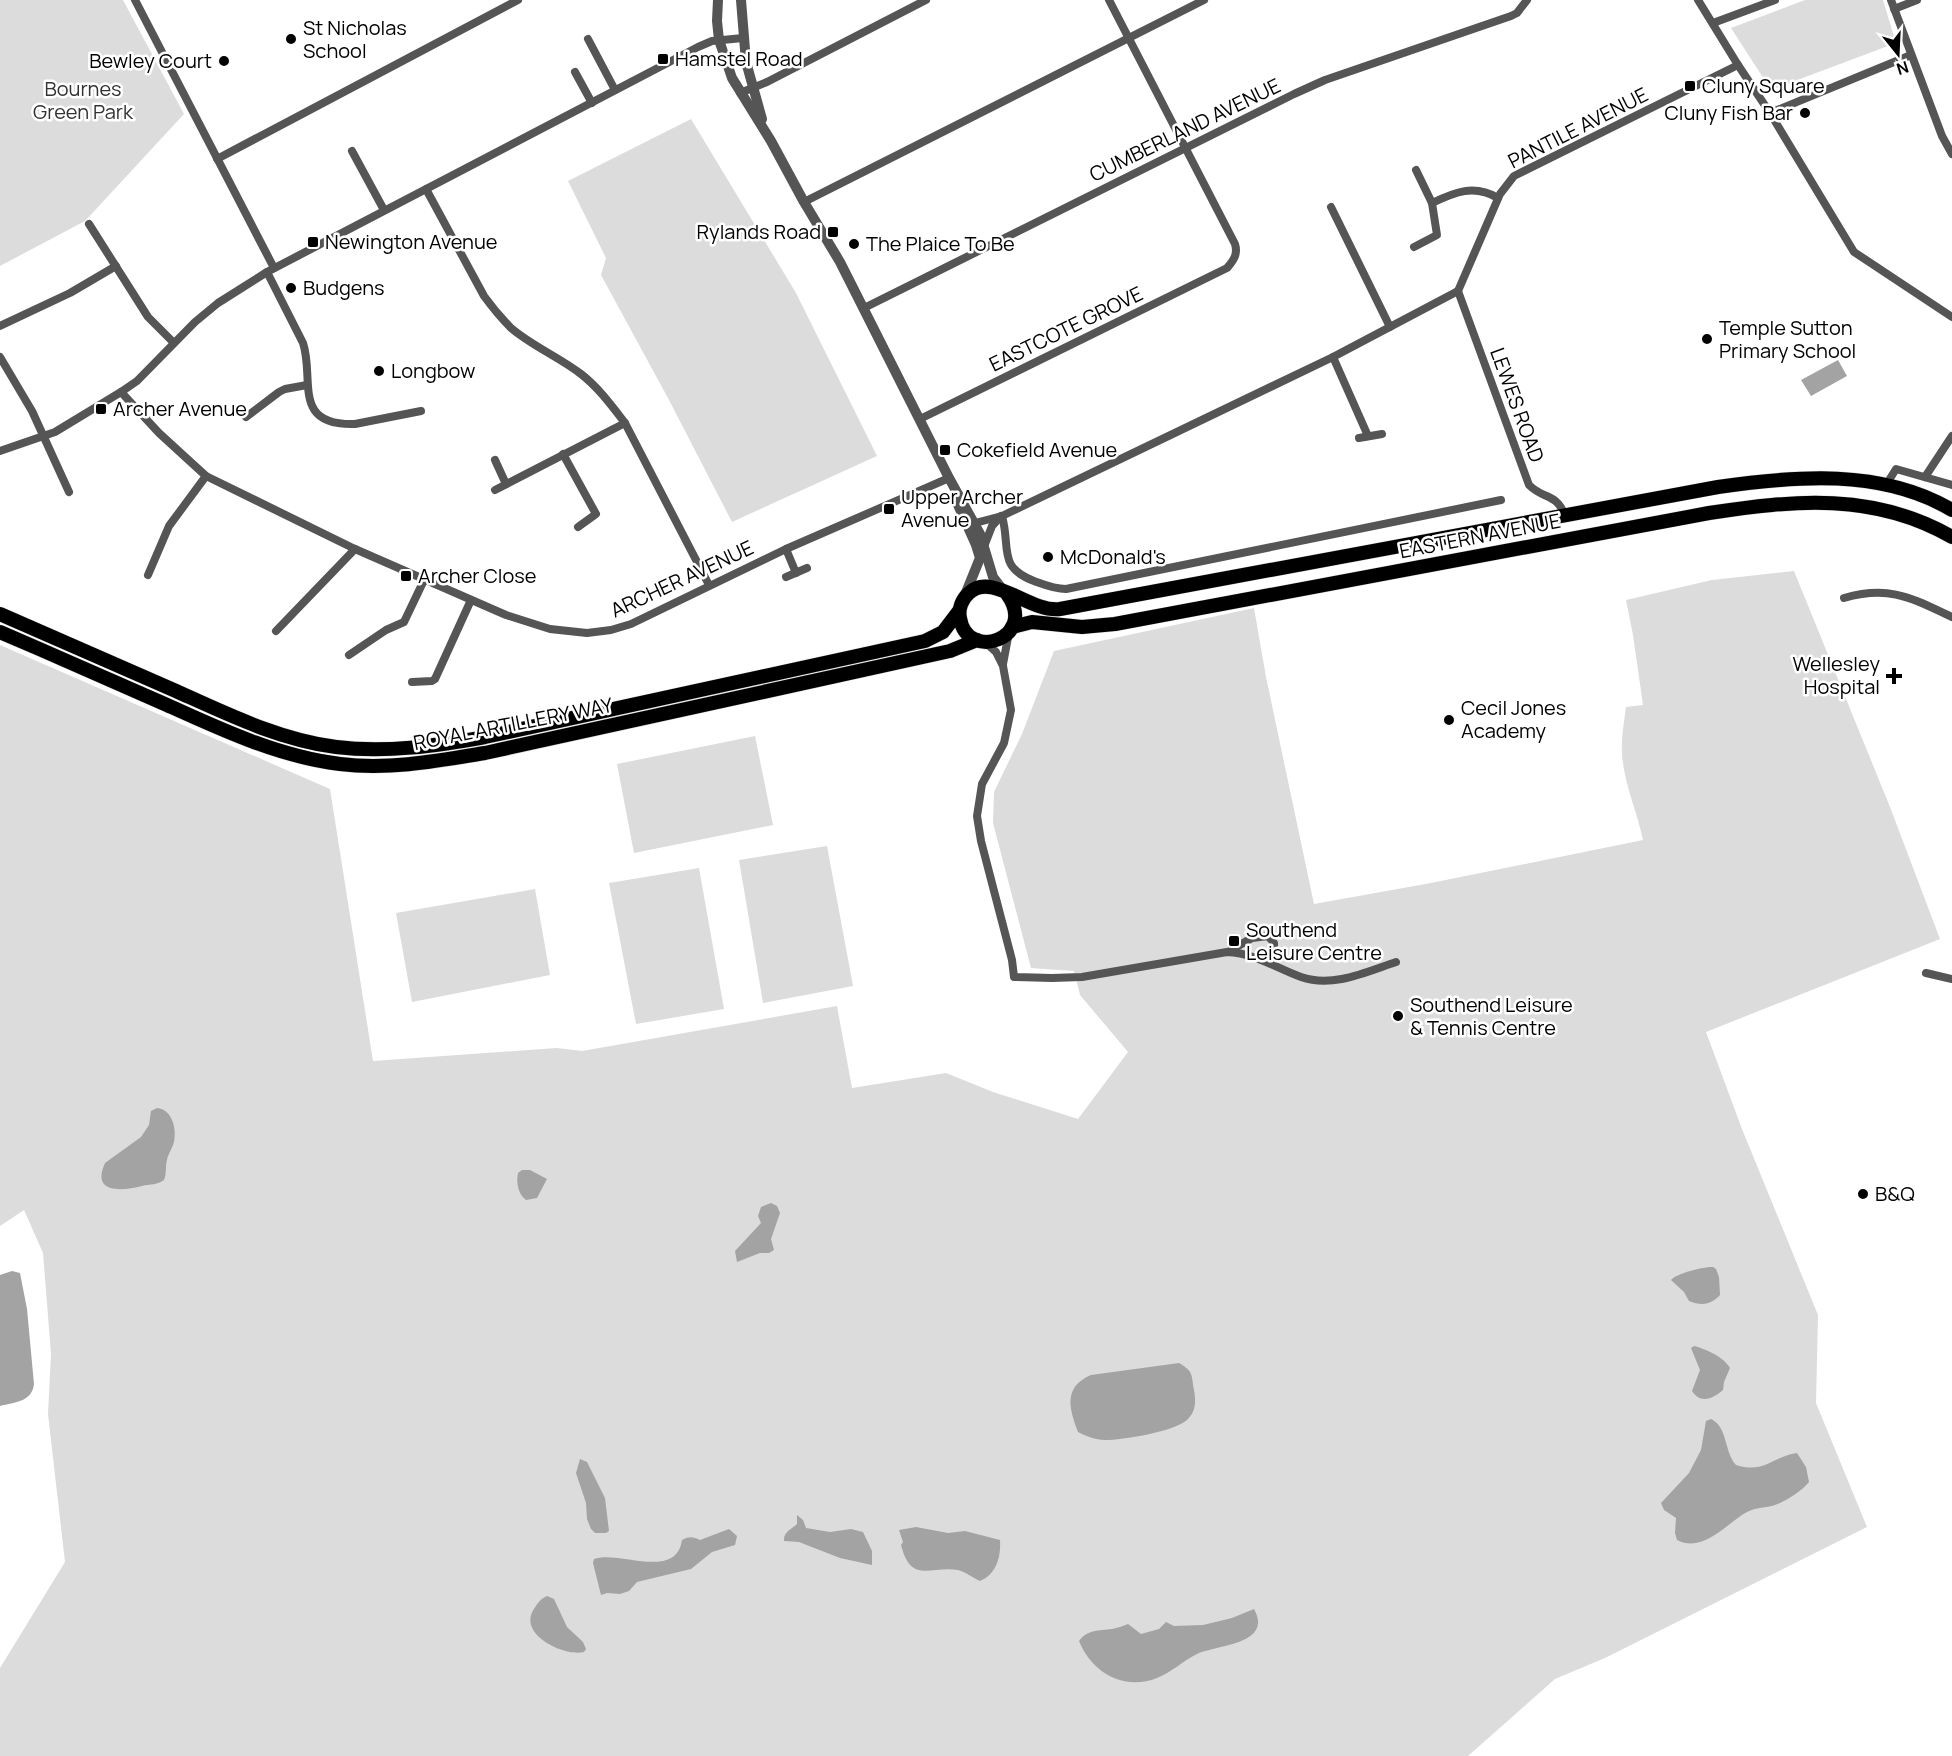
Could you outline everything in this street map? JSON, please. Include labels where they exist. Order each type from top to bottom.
[{"type":"main road","name":"EASTERN AVENUE","points":[[961,607],[970,592],[982,586],[992,586],[1035,607],[1046,610],[1059,609],[1718,487],[1764,481],[1853,480],[1909,491],[1952,510]]},
{"type":"main road","name":"EASTERN AVENUE","points":[[981,641],[994,642],[1003,638],[1011,630],[1032,622],[1082,627],[1114,624],[1709,513],[1785,502],[1836,502],[1860,505],[1919,520],[1952,537]]},
{"type":"main road","points":[[1005,592],[1013,602],[1016,611],[1011,630]]},
{"type":"main road","points":[[961,607],[963,628],[969,635],[981,641]]},
{"type":"main road","name":"ROYAL ARTILLERY WAY","points":[[0,614],[216,709],[283,734],[333,746],[387,750],[486,737],[925,641],[943,632],[961,607]]},
{"type":"main road","name":"ROYAL ARTILLERY WAY","points":[[0,632],[250,740],[294,754],[340,764],[384,766],[429,763],[497,751],[950,651],[981,641]]},
{"type":"street","points":[[135,0],[217,159],[303,343],[306,352],[308,397],[317,411],[337,423],[355,424],[421,411]]},
{"type":"street","points":[[217,159],[518,0]]},
{"type":"street","points":[[718,0],[719,40],[725,61],[740,93],[771,141],[840,262],[949,478],[975,523],[993,578],[1005,592]]},
{"type":"street","points":[[741,0],[743,38],[752,88],[771,141]]},
{"type":"street","points":[[740,93],[926,0]]},
{"type":"street","points":[[1109,0],[1187,147]]},
{"type":"street","points":[[804,202],[1204,0]]},
{"type":"street","name":"CUMBERLAND AVENUE","points":[[864,308],[1324,80],[1511,16],[1517,13],[1527,0]]},
{"type":"street","points":[[1698,0],[1854,252],[1952,318]]},
{"type":"street","points":[[1713,23],[1775,0]]},
{"type":"street","points":[[1917,0],[1892,4],[1942,136],[1952,154]]},
{"type":"street","points":[[0,451],[45,437],[121,392],[137,381],[218,303],[270,270],[698,47],[719,40],[743,38]]},
{"type":"street","points":[[588,39],[615,90]]},
{"type":"street","points":[[1770,113],[1911,55]]},
{"type":"street","name":"PANTILE AVENUE","points":[[1458,291],[1498,198],[1514,176],[1737,65]]},
{"type":"street","points":[[575,72],[592,103]]},
{"type":"street","name":"EASTCOTE GROVE","points":[[920,419],[1227,268],[1232,263],[1237,250],[1187,147]]},
{"type":"street","points":[[352,151],[384,210]]},
{"type":"street","points":[[1414,247],[1437,236],[1432,203],[1416,170]]},
{"type":"street","points":[[426,189],[484,296],[495,311],[511,328],[532,344],[582,375],[614,408],[625,423],[709,585]]},
{"type":"street","points":[[1432,203],[1453,193],[1470,189],[1479,190],[1498,198]]},
{"type":"street","points":[[1331,207],[1390,327]]},
{"type":"street","points":[[89,224],[148,316],[174,343]]},
{"type":"street","points":[[0,326],[70,293],[116,266]]},
{"type":"street","points":[[975,523],[1002,516],[1332,357],[1458,291]]},
{"type":"street","name":"LEWES ROAD","points":[[1458,291],[1529,485],[1534,490],[1554,499],[1565,515]]},
{"type":"street","points":[[0,357],[32,411],[69,492]]},
{"type":"street","points":[[1332,357],[1364,437],[1382,434]]},
{"type":"street","points":[[246,417],[279,392],[307,385]]},
{"type":"street","name":"ARCHER AVENUE","points":[[121,392],[159,433],[206,476],[355,549],[506,615],[550,629],[587,633],[632,624],[786,549],[949,478]]},
{"type":"street","points":[[495,490],[625,423]]},
{"type":"street","points":[[1925,477],[1952,436]]},
{"type":"street","points":[[563,454],[596,514],[578,527]]},
{"type":"street","points":[[495,460],[506,484]]},
{"type":"street","points":[[1886,486],[1896,469],[1952,485]]},
{"type":"street","points":[[148,575],[169,526],[206,476]]},
{"type":"street","points":[[949,478],[960,512],[981,544]]},
{"type":"street","points":[[1002,516],[1009,561],[1015,572],[1049,587],[1066,589],[1501,500]]},
{"type":"street","points":[[961,607],[980,558],[981,544],[992,526],[1002,516]]},
{"type":"street","points":[[276,632],[355,549]]},
{"type":"street","points":[[786,549],[796,573]]},
{"type":"street","points":[[786,577],[807,568]]},
{"type":"street","points":[[349,655],[386,630],[404,622],[425,578]]},
{"type":"street","points":[[1844,598],[1877,591],[1895,594],[1909,597],[1952,617]]},
{"type":"street","points":[[412,682],[435,679],[471,600]]},
{"type":"street","points":[[1003,666],[1011,630]]},
{"type":"street","points":[[981,641],[996,652],[1003,666],[1009,693],[1010,721],[1004,743],[982,784],[977,816],[1014,976],[1082,977],[1238,952],[1301,977],[1323,981],[1354,976],[1396,962]]},
{"type":"street","points":[[1227,952],[1252,938],[1268,936],[1274,943],[1274,952],[1270,957],[1260,959]]},
{"type":"street","points":[[1926,973],[1952,979]]},
{"type":"green space","name":"Bournes Green Park","points":[[0,0],[123,0],[184,114],[85,221],[0,266]]},
{"type":"green space","points":[[1805,0],[1883,0],[1896,43],[1771,90],[1731,28]]},
{"type":"green space","points":[[691,119],[796,293],[877,456],[732,522],[601,275],[606,258],[568,181]]},
{"type":"green space","points":[[1794,571],[1890,807],[1940,939],[1706,1032],[1742,1129],[1818,1315],[1816,1403],[1867,1527],[1605,1658],[1555,1679],[1468,1756],[0,1756],[0,1668],[65,1562],[48,1414],[51,1354],[43,1253],[24,1210],[0,1226],[0,645],[330,789],[373,1061],[557,1048],[582,1051],[837,1006],[852,1088],[946,1073],[993,1092],[1078,1119],[1128,1052],[1080,995],[1074,971],[1031,968],[993,823],[994,792],[1022,734],[1054,651],[1254,608],[1266,677],[1314,904],[1643,840],[1625,776],[1622,754],[1626,707],[1643,705],[1626,600],[1712,580]]},
{"type":"green space","points":[[755,736],[773,825],[634,853],[617,764]]},
{"type":"green space","points":[[827,846],[853,986],[763,1003],[739,860]]},
{"type":"green space","points":[[699,868],[724,1009],[636,1024],[609,883]]},
{"type":"green space","points":[[535,889],[550,975],[412,1002],[396,913]]},
{"type":"shaded area","points":[[1838,360],[1847,376],[1811,396],[1801,380]]},
{"type":"shaded area","points":[[157,1108],[170,1116],[175,1131],[164,1180],[157,1184],[126,1189],[111,1188],[105,1185],[102,1173],[105,1163],[141,1137],[149,1125],[151,1111]]},
{"type":"shaded area","points":[[522,1170],[530,1170],[547,1179],[537,1198],[526,1200],[521,1195],[517,1181],[518,1173]]},
{"type":"shaded area","points":[[771,1203],[777,1206],[780,1213],[771,1239],[774,1250],[737,1262],[735,1251],[761,1223],[758,1216],[761,1207]]},
{"type":"shaded area","points":[[1713,1267],[1719,1277],[1720,1295],[1709,1303],[1698,1304],[1689,1301],[1684,1292],[1671,1280],[1690,1271]]},
{"type":"shaded area","points":[[12,1271],[20,1273],[27,1309],[34,1384],[33,1390],[26,1398],[0,1406],[0,1275]]},
{"type":"shaded area","points":[[1694,1346],[1724,1360],[1730,1368],[1723,1390],[1711,1398],[1699,1398],[1692,1391],[1700,1370],[1691,1348]]},
{"type":"shaded area","points":[[1179,1363],[1191,1374],[1195,1394],[1194,1410],[1187,1420],[1160,1432],[1123,1439],[1098,1439],[1078,1432],[1072,1415],[1071,1399],[1072,1392],[1082,1380],[1091,1375]]},
{"type":"shaded area","points":[[1711,1419],[1720,1428],[1736,1465],[1761,1466],[1797,1453],[1806,1467],[1809,1482],[1784,1501],[1750,1510],[1705,1540],[1687,1543],[1677,1540],[1676,1518],[1664,1510],[1661,1503],[1689,1473],[1701,1450],[1706,1421]]},
{"type":"shaded area","points":[[580,1459],[587,1462],[605,1498],[609,1531],[606,1533],[595,1533],[587,1519],[586,1503],[576,1473]]},
{"type":"shaded area","points":[[797,1515],[803,1520],[806,1528],[830,1532],[851,1529],[863,1532],[872,1551],[872,1565],[840,1558],[799,1542],[784,1541],[786,1533],[797,1524]]},
{"type":"shaded area","points":[[916,1527],[948,1533],[965,1531],[1000,1540],[997,1564],[986,1578],[980,1581],[958,1570],[922,1571],[916,1569],[905,1557],[899,1530]]},
{"type":"shaded area","points":[[729,1529],[737,1536],[735,1545],[712,1552],[691,1569],[637,1582],[629,1591],[620,1594],[601,1595],[594,1559],[605,1557],[658,1562],[669,1559],[678,1552],[682,1540],[691,1537],[700,1540]]},
{"type":"shaded area","points":[[547,1596],[554,1599],[567,1627],[583,1642],[586,1649],[584,1652],[565,1651],[545,1642],[537,1635],[530,1618],[534,1609]]},
{"type":"shaded area","points":[[1254,1609],[1258,1621],[1256,1630],[1250,1637],[1197,1654],[1162,1676],[1145,1681],[1133,1682],[1110,1676],[1092,1662],[1079,1641],[1090,1632],[1114,1629],[1128,1624],[1141,1634],[1159,1629],[1166,1622],[1174,1626],[1203,1625],[1232,1618]]},
{"type":"place","name":"St Nicholas School","points":[[291,39]]},
{"type":"place","name":"Hamstel Road","points":[[663,59]]},
{"type":"place","name":"Bewley Court","points":[[224,61]]},
{"type":"place","name":"Cluny Square","points":[[1690,86]]},
{"type":"place","name":"Cluny Fish Bar","points":[[1805,113]]},
{"type":"place","name":"Rylands Road","points":[[833,232]]},
{"type":"place","name":"Newington Avenue","points":[[313,242]]},
{"type":"place","name":"The Plaice To Be","points":[[854,244]]},
{"type":"place","name":"Budgens","points":[[291,288]]},
{"type":"place","name":"Temple Sutton Primary School","points":[[1707,339]]},
{"type":"place","name":"Longbow","points":[[379,371]]},
{"type":"place","name":"Archer Avenue","points":[[101,409]]},
{"type":"place","name":"Cokefield Avenue","points":[[945,450]]},
{"type":"place","name":"Upper Archer Avenue","points":[[889,509]]},
{"type":"place","name":"McDonald's","points":[[1048,557]]},
{"type":"place","name":"Archer Close","points":[[406,576]]},
{"type":"place","name":"Wellesley Hospital","points":[[1894,676]]},
{"type":"place","name":"Cecil Jones Academy","points":[[1449,720]]},
{"type":"place","name":"Southend Leisure Centre","points":[[1234,941]]},
{"type":"place","name":"Southend Leisure & Tennis Centre","points":[[1398,1016]]},
{"type":"place","name":"B&Q","points":[[1863,1194]]}]
